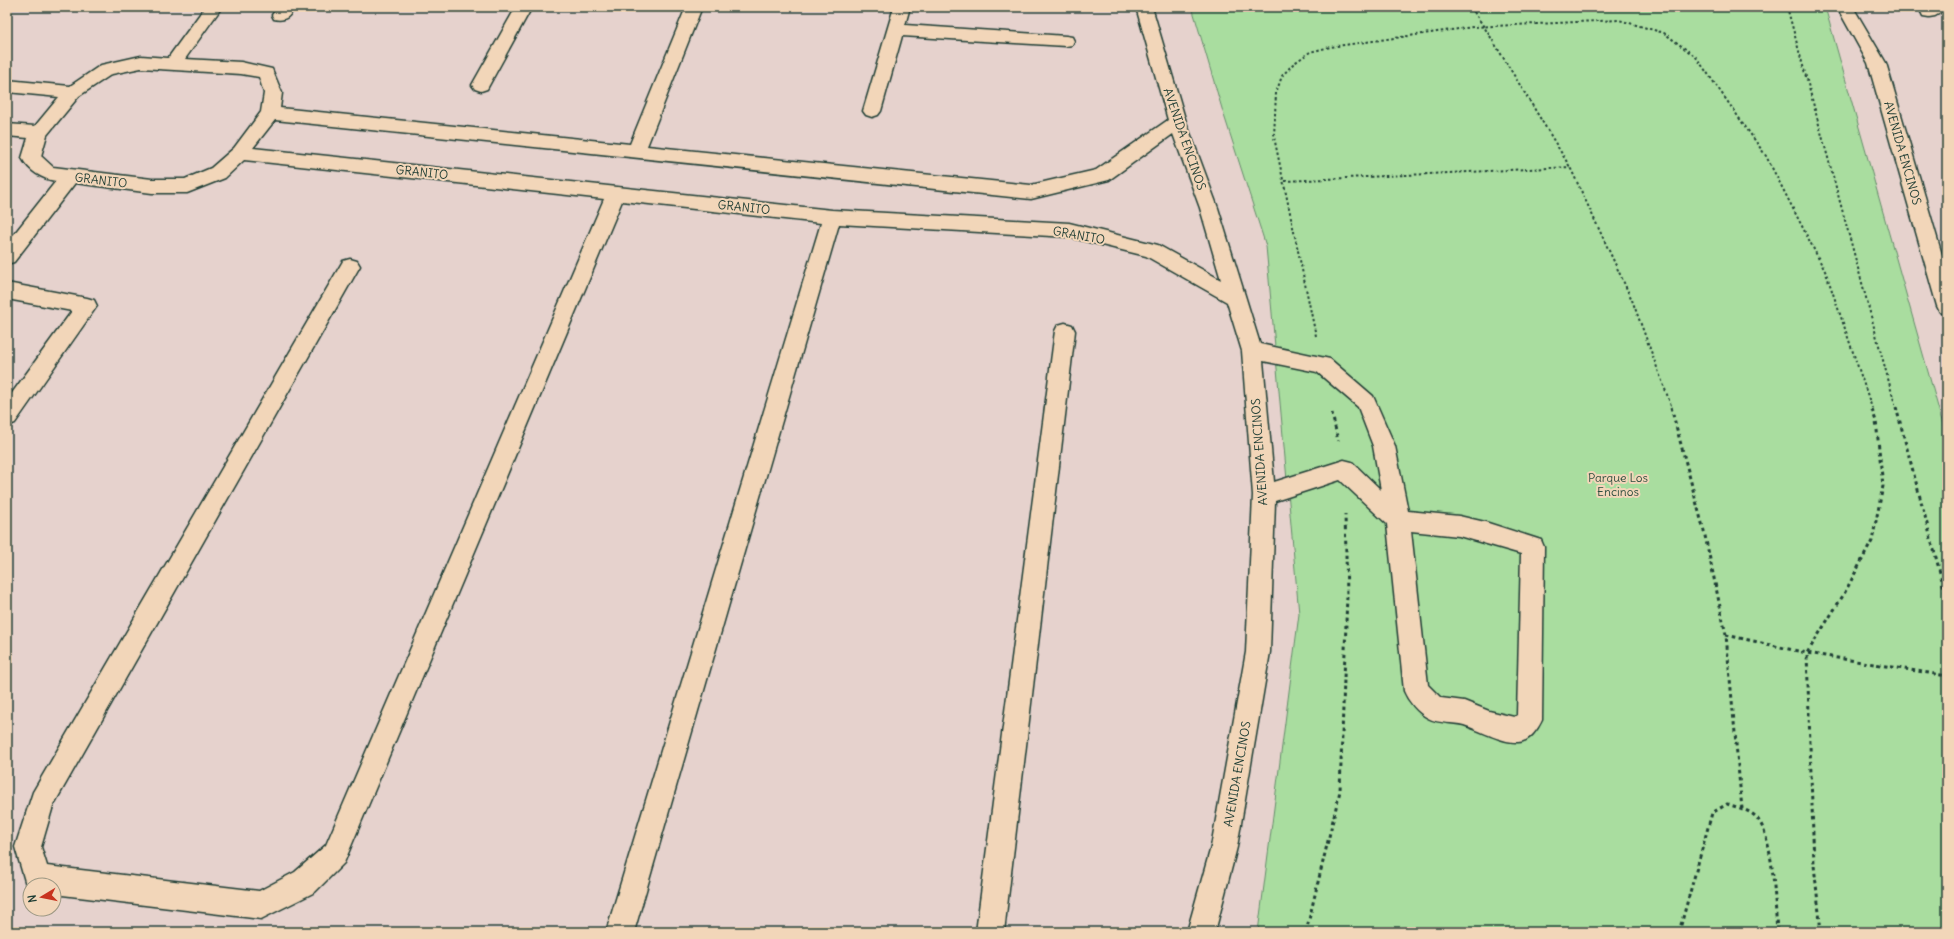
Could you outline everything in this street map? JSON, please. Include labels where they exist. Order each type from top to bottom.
[{"type":"street","points":[[172,64],[214,7]]},
{"type":"street","points":[[481,85],[524,7]]},
{"type":"street","points":[[636,151],[694,7]]},
{"type":"street","points":[[872,111],[902,7]]},
{"type":"street","name":"AVENIDA ENCINOS","points":[[1144,7],[1177,122],[1209,208],[1252,351],[1264,495],[1258,652],[1224,847],[1201,932]]},
{"type":"street","name":"AVENIDA ENCINOS","points":[[1845,7],[1876,63],[1947,306]]},
{"type":"street","points":[[895,30],[1066,41]]},
{"type":"street","name":"GRANITO","points":[[141,62],[172,64],[241,68],[266,73],[273,93],[270,113],[240,153],[218,173],[187,186],[152,186],[48,173],[31,158],[39,133],[72,92],[107,69],[141,62]]},
{"type":"street","points":[[7,86],[72,92]]},
{"type":"street","points":[[270,113],[1031,192],[1102,175],[1177,122]]},
{"type":"street","points":[[7,130],[39,133]]},
{"type":"street","name":"GRANITO","points":[[240,153],[832,217],[1069,230],[1150,250],[1235,297]]},
{"type":"street","points":[[7,257],[70,176]]},
{"type":"street","points":[[350,266],[42,800],[28,847],[37,878],[260,905],[306,882],[335,854],[616,194]]},
{"type":"street","points":[[620,932],[832,217]]},
{"type":"street","points":[[7,291],[86,306],[7,417]]},
{"type":"street","points":[[990,932],[1066,331]]},
{"type":"street","points":[[1252,351],[1323,365],[1366,402],[1384,446],[1398,520],[1416,691],[1435,709],[1464,712],[1489,723],[1518,730],[1529,720],[1533,547],[1485,532],[1459,526],[1398,520],[1344,469],[1264,495]]},
{"type":"path","points":[[1470,7],[1490,36],[1570,168],[1632,300],[1674,412],[1704,531],[1726,635],[1742,809]]},
{"type":"path","points":[[1787,7],[1863,282],[1947,599]]},
{"type":"path","points":[[1306,932],[1340,791],[1347,595],[1344,469],[1285,181],[1274,137],[1276,93],[1286,72],[1293,64],[1310,52],[1330,47],[1473,27],[1619,20],[1664,33],[1696,57],[1766,156],[1826,273],[1876,421],[1883,486],[1872,541],[1844,594],[1807,653],[1814,865],[1821,932]]},
{"type":"path","points":[[1285,181],[1570,168]]},
{"type":"path","points":[[1726,635],[1807,653],[1947,676]]},
{"type":"path","points":[[1679,932],[1712,813],[1727,804],[1742,809],[1757,818],[1767,838],[1778,932]]},
{"type":"green space","name":"Parque Los Encinos","points":[[1192,7],[1825,7],[1947,439],[1947,932],[1258,932],[1299,614],[1266,246],[1223,112]]}]
